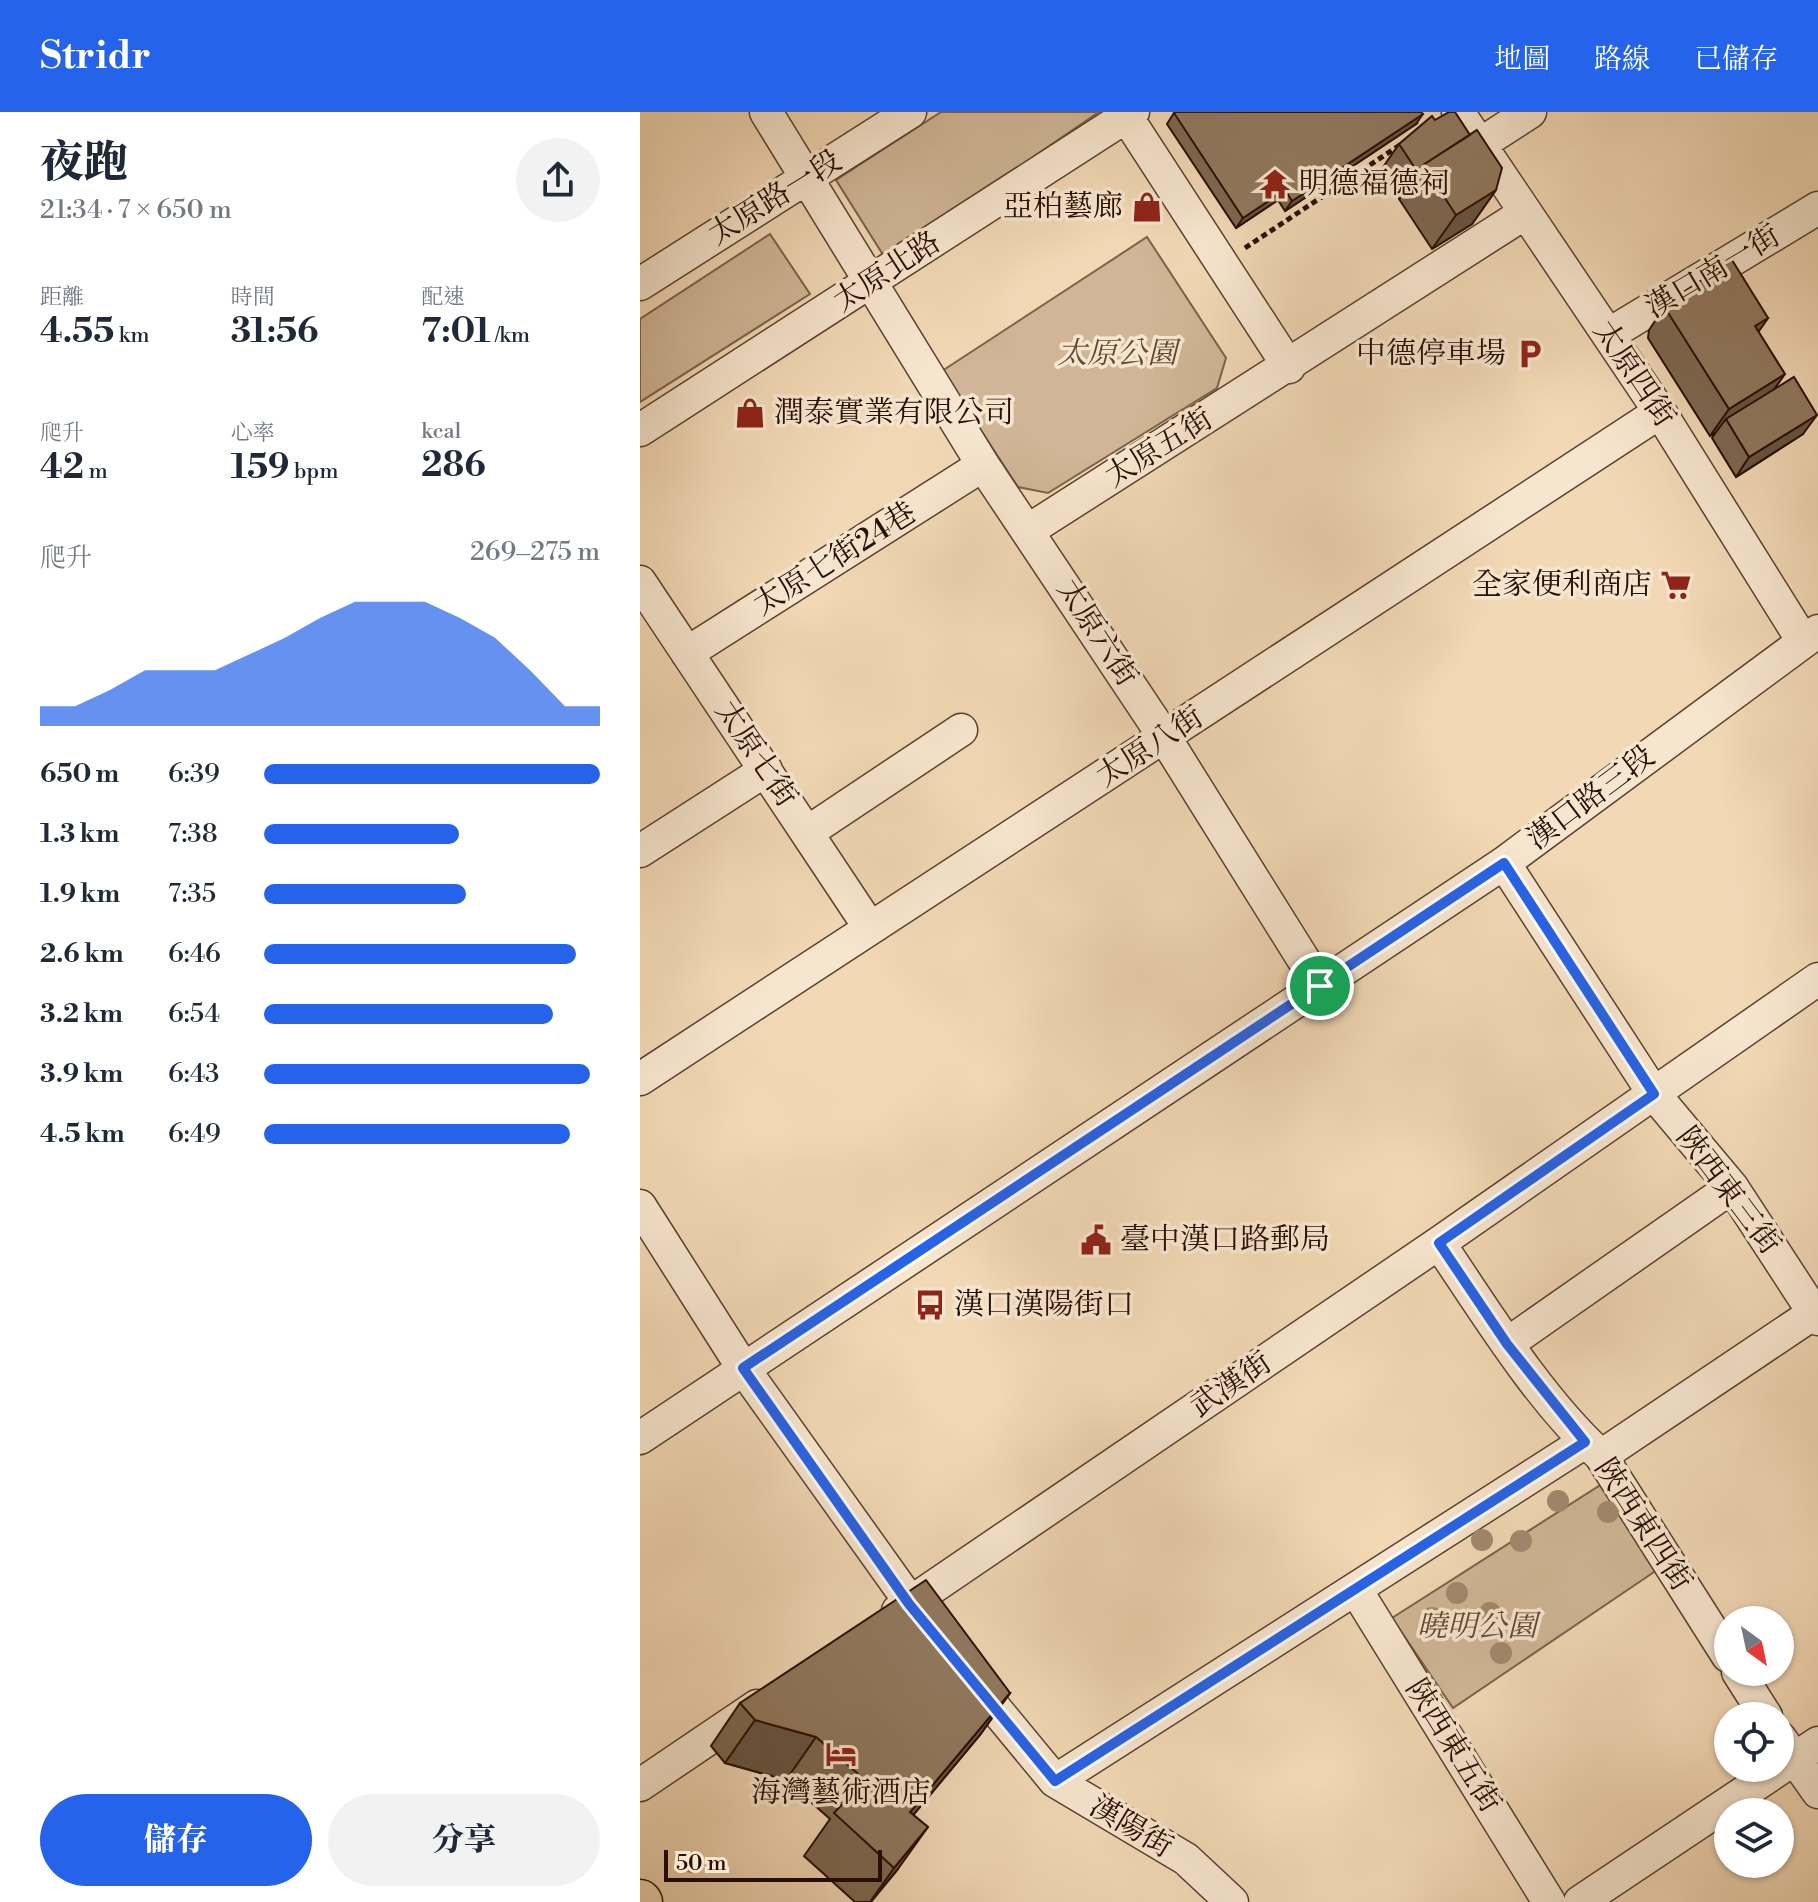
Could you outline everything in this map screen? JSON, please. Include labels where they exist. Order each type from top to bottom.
[{"type":"street","name":"太原六街","points":[[766,112],[983,465],[1165,738],[1320,986]]},
{"type":"street","name":"太原路一段","points":[[640,284],[910,112]]},
{"type":"street","name":"太原四街","points":[[1458,112],[1810,636]]},
{"type":"street","points":[[1479,145],[1530,112]]},
{"type":"street","points":[[1129,114],[1221,264],[1289,367]]},
{"type":"street","name":"太原北路","points":[[640,430],[1129,114]]},
{"type":"street","name":"漢口南一街","points":[[1608,335],[1818,208]]},
{"type":"street","name":"太原五街","points":[[1029,530],[1289,367],[1525,213]]},
{"type":"street","name":"太原八街","points":[[640,1079],[1660,412]]},
{"type":"street","name":"太原七街24巷","points":[[687,653],[983,465]]},
{"type":"street","name":"太原七街","points":[[640,582],[870,928]]},
{"type":"street","name":"漢口路三段","points":[[640,1438],[1504,863],[1810,636]]},
{"type":"street","points":[[808,832],[961,730]]},
{"type":"street","points":[[640,851],[766,770]]},
{"type":"street","name":"陜西東三街","points":[[1504,863],[1654,1094],[1732,1187],[1813,1301]]},
{"type":"street","name":"武漢街","points":[[871,1629],[1439,1243],[1818,979]]},
{"type":"street","points":[[1507,1344],[1732,1187]]},
{"type":"street","name":"漢陽街","points":[[640,1206],[743,1368],[909,1604],[1055,1781],[1186,1859],[1232,1902]]},
{"type":"street","name":"陜西東四街","points":[[1439,1243],[1507,1344],[1593,1449],[1714,1635]]},
{"type":"street","points":[[1055,1781],[1356,1590],[1593,1449],[1813,1301]]},
{"type":"street","name":"陝西東五街","points":[[1356,1590],[1549,1902]]},
{"type":"street","points":[[640,1785],[781,1690]]},
{"type":"street","points":[[1580,1902],[1797,1747],[1818,1792]]},
{"type":"path","points":[[1221,264],[1411,137]]},
{"type":"green space","points":[[941,112],[1099,112],[885,258],[836,180]]},
{"type":"green space","points":[[770,234],[810,294],[640,402],[640,319]]},
{"type":"green space","name":"太原公園","points":[[1147,237],[1226,358],[1217,388],[1048,493],[1018,487],[942,371]]},
{"type":"green space","name":"曉明公園","points":[[1602,1484],[1657,1570],[1453,1708],[1392,1618]]},
{"type":"building","points":[[1176,112],[1423,114],[1292,201],[1285,190],[1243,218]]},
{"type":"building","points":[[1455,112],[1470,135],[1417,171],[1399,144],[1432,116],[1435,120]]},
{"type":"building","points":[[1477,130],[1502,168],[1496,190],[1456,215],[1423,165]]},
{"type":"building","points":[[1732,260],[1768,318],[1755,326],[1785,374],[1729,409],[1667,311],[1667,303]]},
{"type":"building","points":[[1794,377],[1817,415],[1749,457],[1726,419]]},
{"type":"building","name":"海灣藝術酒店","points":[[926,1580],[1010,1693],[910,1812],[928,1827],[894,1868],[834,1813],[865,1780],[816,1737],[755,1720],[740,1703]]},
{"type":"place","name":"明德福德祠","points":[[1275,184]]},
{"type":"place","name":"亞柏藝廊","points":[[1147,207]]},
{"type":"place","name":"中德停車場","points":[[1530,354]]},
{"type":"place","name":"潤泰實業有限公司","points":[[750,413]]},
{"type":"place","name":"全家便利商店","points":[[1676,585]]},
{"type":"place","name":"臺中漢口路郵局","points":[[1096,1240]]},
{"type":"place","name":"漢口漢陽街口","points":[[930,1305]]},
{"type":"place","name":"海灣藝術酒店","points":[[841,1754]]},
{"type":"route","points":[[1504,863],[1654,1094],[1439,1243],[1507,1344],[1585,1442],[1055,1781],[909,1604],[743,1368],[1320,986],[1504,863]]}]
